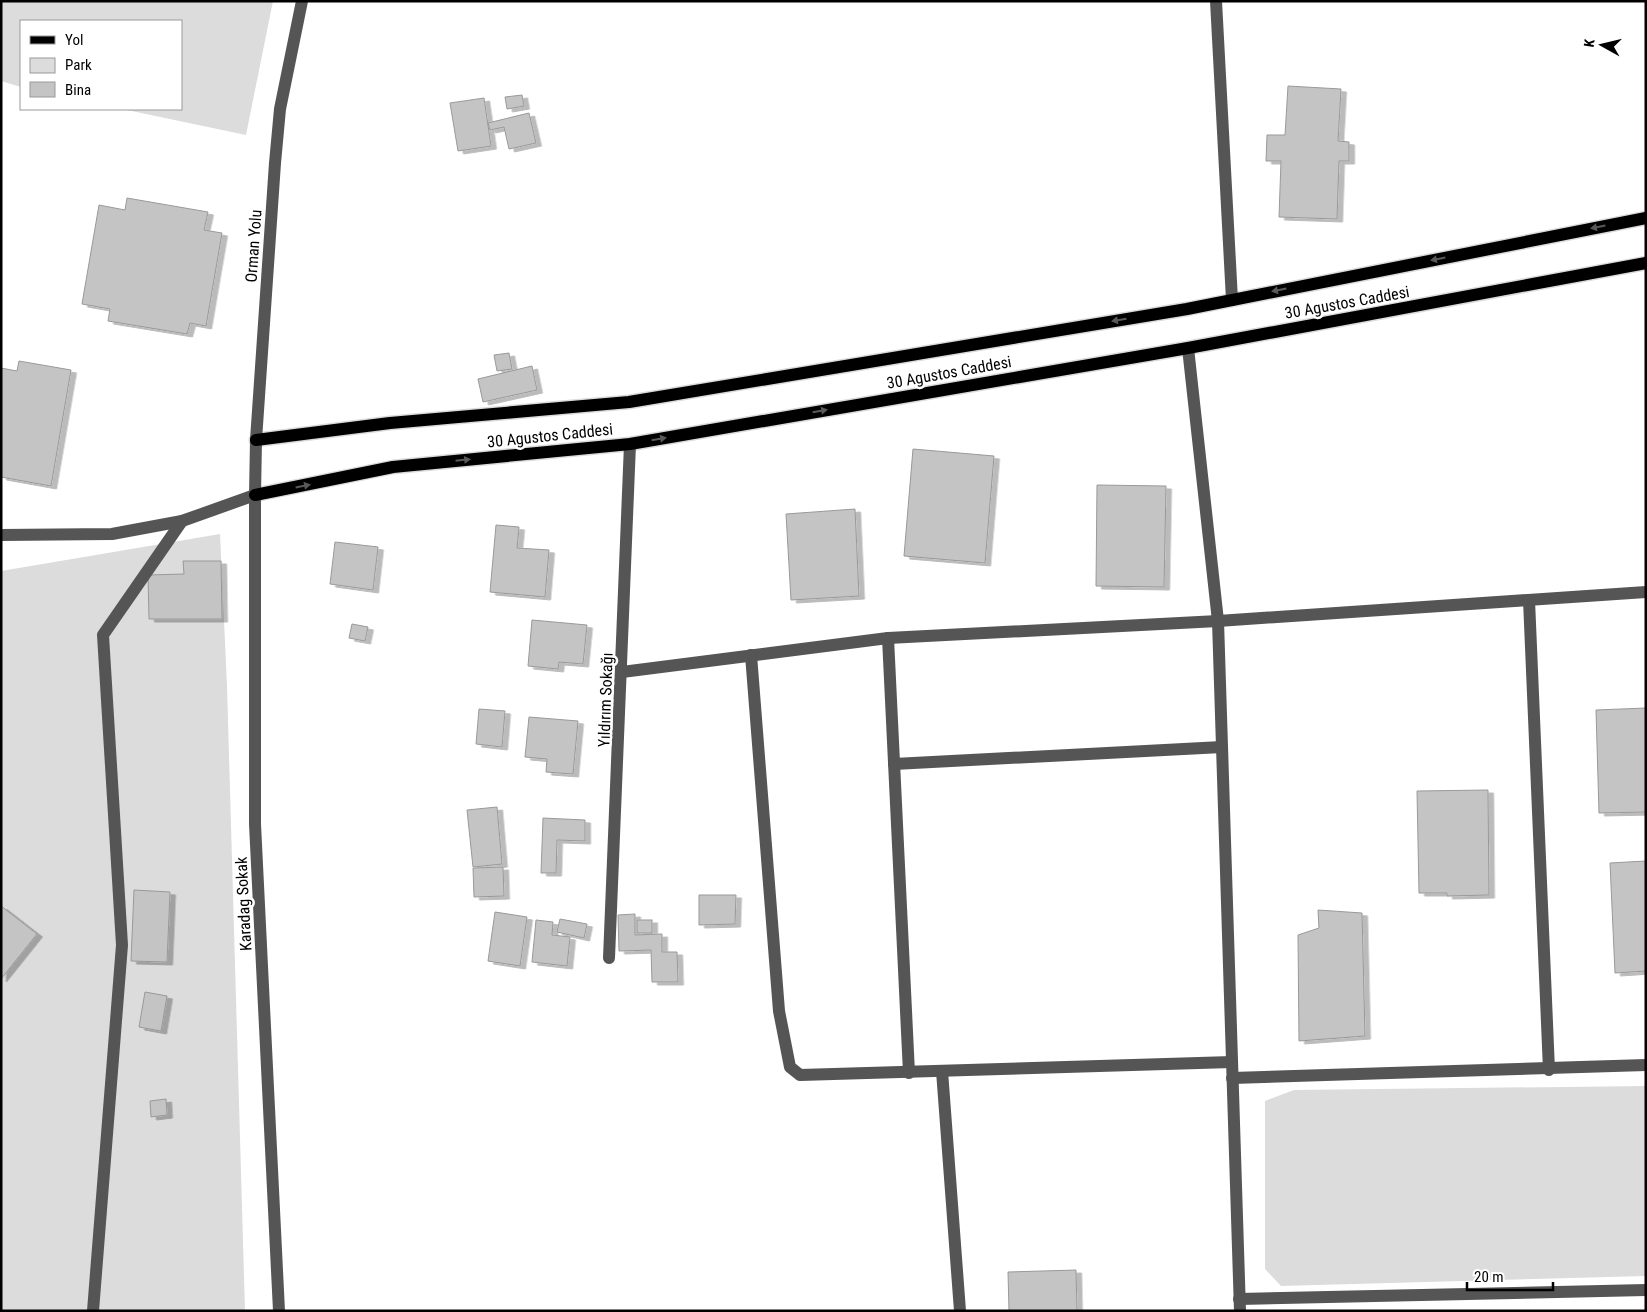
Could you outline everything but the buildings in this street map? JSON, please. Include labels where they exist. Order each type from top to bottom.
[{"type":"main road","name":"30 Agustos Caddesi","points":[[256,440],[390,422],[628,402],[1232,300],[1646,218]]},
{"type":"main road","name":"30 Agustos Caddesi","points":[[255,495],[393,468],[630,444],[1188,348],[1646,264]]},
{"type":"street","name":"Orman Yolu","points":[[255,495],[256,440],[279,118],[290,53],[302,1]]},
{"type":"street","points":[[1216,1],[1232,300]]},
{"type":"street","points":[[1188,348],[1218,621],[1239,1305],[1481,1292],[1646,1290]]},
{"type":"street","name":"Yıldırım Sokağı","points":[[609,958],[630,444]]},
{"type":"street","points":[[1,535],[112,534],[182,522],[255,495]]},
{"type":"street","name":"Karadag Sokak","points":[[255,495],[256,824],[279,1311]]},
{"type":"street","points":[[93,1311],[122,945],[103,635],[182,522]]},
{"type":"street","points":[[622,672],[888,638],[1218,621],[1646,592]]},
{"type":"street","points":[[1529,600],[1550,1070]]},
{"type":"street","points":[[888,638],[909,1073]]},
{"type":"street","points":[[750,655],[779,1011],[790,1068],[800,1075],[1232,1062]]},
{"type":"street","points":[[894,764],[1222,747]]},
{"type":"street","points":[[1232,1078],[1550,1070],[1646,1065]]},
{"type":"street","points":[[942,1071],[960,1311]]},
{"type":"green space","points":[[1,1],[273,1],[246,135],[127,110],[182,110],[182,20],[20,20],[20,87],[1,81]]},
{"type":"green space","points":[[220,534],[227,686],[245,1311],[1,1311],[1,571]]},
{"type":"green space","points":[[1646,1086],[1646,1276],[1281,1286],[1265,1269],[1265,1101],[1294,1090]]}]
